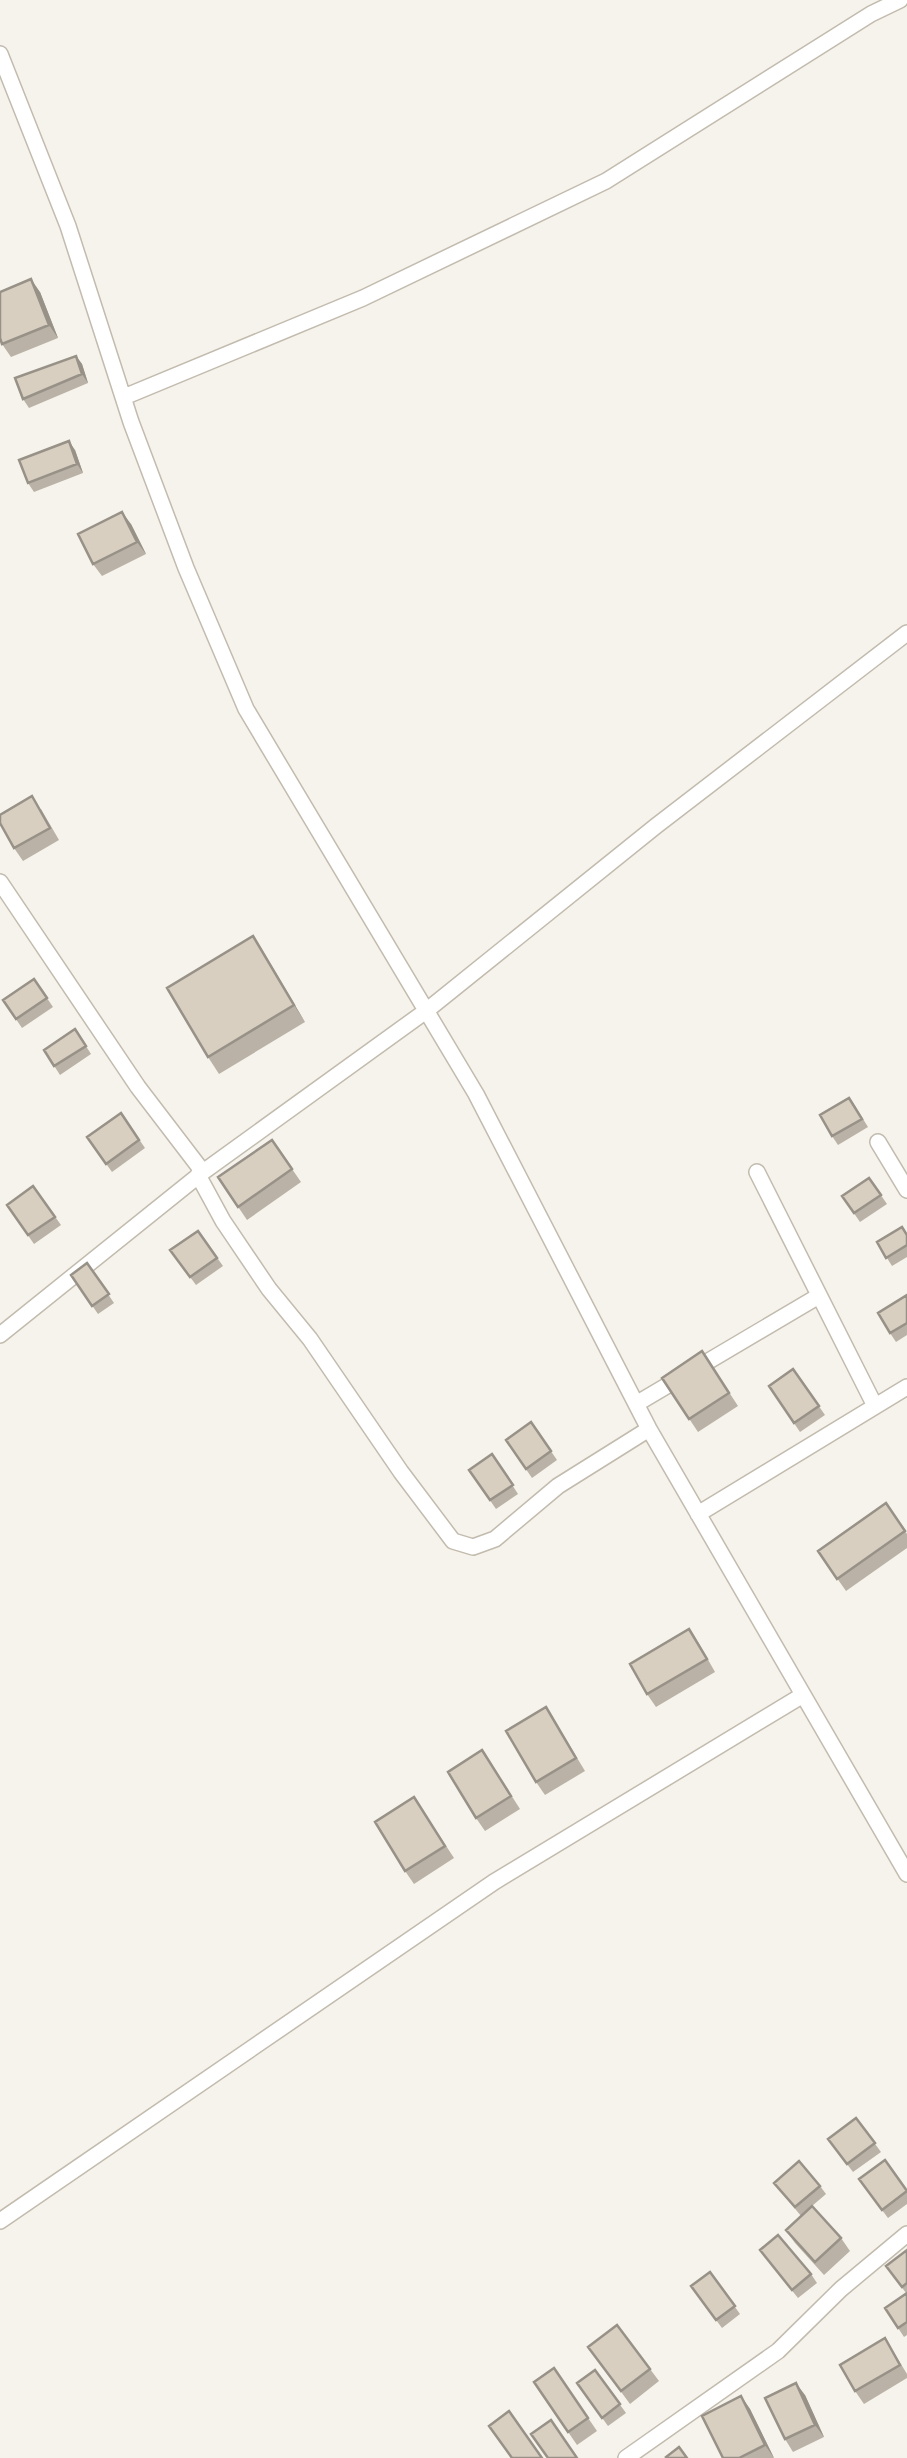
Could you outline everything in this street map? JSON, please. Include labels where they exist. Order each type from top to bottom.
[{"type":"street","points":[[124,396],[362,298],[606,180],[900,0]]},
{"type":"street","points":[[0,54],[68,226],[186,568],[246,709],[476,1094],[649,1429],[907,1874]]},
{"type":"street","points":[[0,1335],[196,1165],[426,1011],[907,632]]},
{"type":"street","points":[[0,882],[138,1087],[196,1165],[223,1221],[269,1289],[310,1339],[400,1472],[453,1542],[474,1546],[496,1539],[558,1486],[649,1429]]},
{"type":"street","points":[[878,1142],[907,1190]]},
{"type":"street","points":[[757,1172],[876,1406]]},
{"type":"street","points":[[636,1404],[817,1296]]},
{"type":"street","points":[[698,1514],[907,1386]]},
{"type":"street","points":[[0,2221],[494,1882],[803,1695]]},
{"type":"street","points":[[626,2458],[778,2351],[841,2289],[907,2234]]},
{"type":"building","points":[[31,279],[49,325],[2,344],[0,292]]},
{"type":"building","points":[[76,356],[82,374],[23,399],[15,378]]},
{"type":"building","points":[[69,441],[77,464],[28,483],[19,460]]},
{"type":"building","points":[[122,512],[137,542],[93,564],[78,534]]},
{"type":"building","points":[[32,796],[50,828],[14,848],[0,823],[0,815]]},
{"type":"building","points":[[253,936],[294,1005],[208,1057],[167,988]]},
{"type":"building","points":[[34,979],[47,998],[16,1019],[3,1000]]},
{"type":"building","points":[[75,1029],[86,1046],[54,1066],[44,1050]]},
{"type":"building","points":[[849,1098],[862,1119],[832,1136],[820,1115]]},
{"type":"building","points":[[121,1113],[139,1140],[106,1164],[87,1137]]},
{"type":"building","points":[[272,1140],[292,1169],[238,1207],[218,1177]]},
{"type":"building","points":[[869,1178],[881,1195],[854,1213],[842,1196]]},
{"type":"building","points":[[33,1186],[55,1217],[28,1235],[7,1205]]},
{"type":"building","points":[[902,1227],[907,1245],[886,1258],[877,1242]]},
{"type":"building","points":[[198,1231],[217,1258],[190,1277],[170,1250]]},
{"type":"building","points":[[87,1263],[109,1294],[92,1306],[71,1275]]},
{"type":"building","points":[[907,1295],[907,1323],[890,1333],[878,1313]]},
{"type":"building","points":[[702,1351],[729,1393],[689,1419],[662,1378]]},
{"type":"building","points":[[793,1369],[819,1406],[794,1423],[769,1386]]},
{"type":"building","points":[[531,1422],[551,1451],[526,1469],[506,1440]]},
{"type":"building","points":[[492,1454],[513,1485],[490,1500],[469,1470]]},
{"type":"building","points":[[886,1503],[905,1531],[837,1579],[818,1551]]},
{"type":"building","points":[[689,1629],[707,1659],[647,1694],[630,1664]]},
{"type":"building","points":[[546,1707],[576,1758],[536,1782],[506,1731]]},
{"type":"building","points":[[482,1750],[511,1796],[476,1818],[448,1772]]},
{"type":"building","points":[[414,1797],[445,1846],[405,1871],[375,1822]]},
{"type":"building","points":[[856,2118],[875,2143],[847,2164],[828,2139]]},
{"type":"building","points":[[885,2160],[907,2191],[882,2210],[859,2179]]},
{"type":"building","points":[[799,2161],[820,2186],[795,2207],[774,2183]]},
{"type":"building","points":[[812,2206],[841,2238],[815,2262],[786,2230]]},
{"type":"building","points":[[778,2235],[811,2274],[792,2290],[760,2250]]},
{"type":"building","points":[[907,2250],[907,2283],[902,2287],[886,2266]]},
{"type":"building","points":[[710,2272],[735,2306],[716,2320],[691,2286]]},
{"type":"building","points":[[907,2293],[907,2322],[898,2328],[885,2308]]},
{"type":"building","points":[[617,2325],[650,2369],[621,2391],[588,2347]]},
{"type":"building","points":[[885,2338],[900,2365],[855,2391],[840,2365]]},
{"type":"building","points":[[554,2368],[588,2418],[568,2432],[534,2382]]},
{"type":"building","points":[[595,2370],[620,2404],[602,2418],[577,2383]]},
{"type":"building","points":[[796,2383],[815,2425],[785,2439],[765,2398]]},
{"type":"building","points":[[741,2396],[765,2445],[739,2458],[723,2458],[702,2416]]},
{"type":"building","points":[[509,2411],[542,2458],[512,2458],[489,2426]]},
{"type":"building","points":[[551,2420],[577,2458],[548,2458],[531,2434]]},
{"type":"building","points":[[679,2447],[687,2458],[666,2457]]}]
